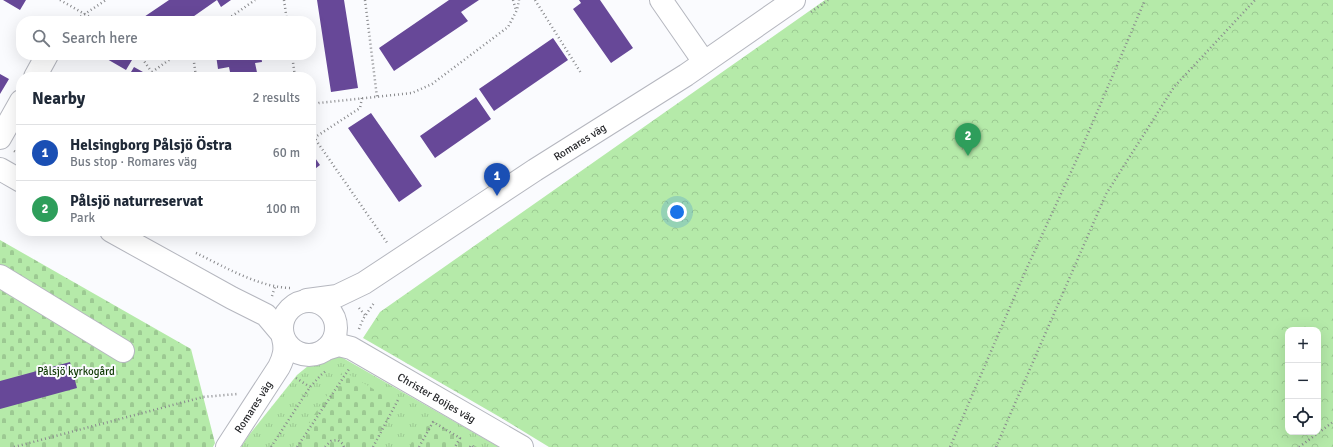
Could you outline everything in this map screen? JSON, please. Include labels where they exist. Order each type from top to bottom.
[{"type":"street","points":[[661,0],[704,62]]},
{"type":"street","name":"Romares väg","points":[[227,447],[279,368],[283,359],[285,347],[282,336],[282,322],[291,306],[300,297],[337,296],[364,283],[535,170],[686,75],[794,0]]},
{"type":"street","points":[[38,72],[44,60]]},
{"type":"street","points":[[0,138],[16,110]]},
{"type":"street","points":[[0,169],[16,178]]},
{"type":"street","points":[[120,236],[232,298],[266,315],[288,346],[295,352],[304,355],[328,342],[335,320],[330,311],[322,304],[300,297],[274,304],[232,298]]},
{"type":"street","points":[[0,276],[124,350]]},
{"type":"street","name":"Romares väg","points":[[279,368],[288,361],[328,342],[342,314],[358,308],[364,283]]},
{"type":"street","name":"Christer Boijes väg","points":[[328,342],[339,345],[350,358],[522,447]]},
{"type":"path","points":[[60,0],[88,16]]},
{"type":"path","points":[[82,16],[106,0]]},
{"type":"path","points":[[232,16],[255,0]]},
{"type":"path","points":[[284,0],[286,16]]},
{"type":"path","points":[[365,0],[377,97]]},
{"type":"path","points":[[513,0],[517,10]]},
{"type":"path","points":[[316,104],[412,93],[432,84],[508,28],[517,10],[519,0]]},
{"type":"path","points":[[535,0],[581,73]]},
{"type":"path","points":[[950,447],[1025,272],[1077,159],[1145,0]]},
{"type":"path","points":[[996,447],[1106,194],[1174,87],[1255,0]]},
{"type":"path","points":[[144,60],[152,72],[169,60]]},
{"type":"path","points":[[194,60],[195,72]]},
{"type":"path","points":[[293,60],[294,72]]},
{"type":"path","points":[[316,137],[360,108],[362,98]]},
{"type":"path","points":[[316,141],[391,249]]},
{"type":"path","points":[[195,252],[229,269],[300,297]]},
{"type":"path","points":[[271,447],[310,387],[321,374],[342,358],[350,358]]},
{"type":"path","points":[[297,447],[350,358]]},
{"type":"path","points":[[14,447],[203,397],[264,391]]},
{"type":"path","points":[[373,447],[399,397]]},
{"type":"path","points":[[419,447],[433,422],[460,438],[456,446],[459,447]]},
{"type":"path","points":[[1299,447],[1333,422]]},
{"type":"path","points":[[325,447],[332,441],[338,440],[344,447]]},
{"type":"path","points":[[470,447],[471,445],[474,447]]},
{"type":"green space","points":[[825,0],[1333,0],[1333,447],[549,447],[363,338],[380,312]]},
{"type":"green space","name":"Pålsjö kyrkogård","points":[[0,240],[191,349],[215,443],[213,447],[0,447]]},
{"type":"green space","points":[[336,354],[499,447],[241,447],[297,375],[319,357]]},
{"type":"green space","points":[[343,371],[397,403],[373,447],[293,447]]},
{"type":"green space","points":[[426,417],[477,447],[409,447]]},
{"type":"building","points":[[3,0],[26,0],[20,10]]},
{"type":"building","points":[[169,0],[217,0],[194,16],[145,16]]},
{"type":"building","points":[[217,0],[231,0],[221,7]]},
{"type":"building","points":[[317,0],[344,0],[358,88],[331,92]]},
{"type":"building","points":[[449,0],[479,0],[461,12],[468,21],[394,71],[379,48]]},
{"type":"building","points":[[579,0],[600,0],[633,48],[611,63],[573,9],[581,3]]},
{"type":"building","points":[[553,38],[568,60],[494,111],[479,89]]},
{"type":"building","points":[[109,60],[132,60],[126,70]]},
{"type":"building","points":[[217,60],[262,60],[262,62],[255,63],[257,72],[230,72],[229,67],[218,69]]},
{"type":"building","points":[[134,67],[143,72],[131,72]]},
{"type":"building","points":[[0,74],[9,79],[0,94]]},
{"type":"building","points":[[476,97],[491,119],[435,158],[420,136]]},
{"type":"building","points":[[371,113],[422,186],[399,202],[348,128]]},
{"type":"building","points":[[316,159],[320,165],[316,168]]},
{"type":"building","points":[[70,362],[77,388],[0,409],[0,381]]},
{"type":"place","name":"Pålsjö naturreservat","points":[[968,156]]},
{"type":"place","name":"Helsingborg Pålsjö Östra","points":[[497,196]]}]
